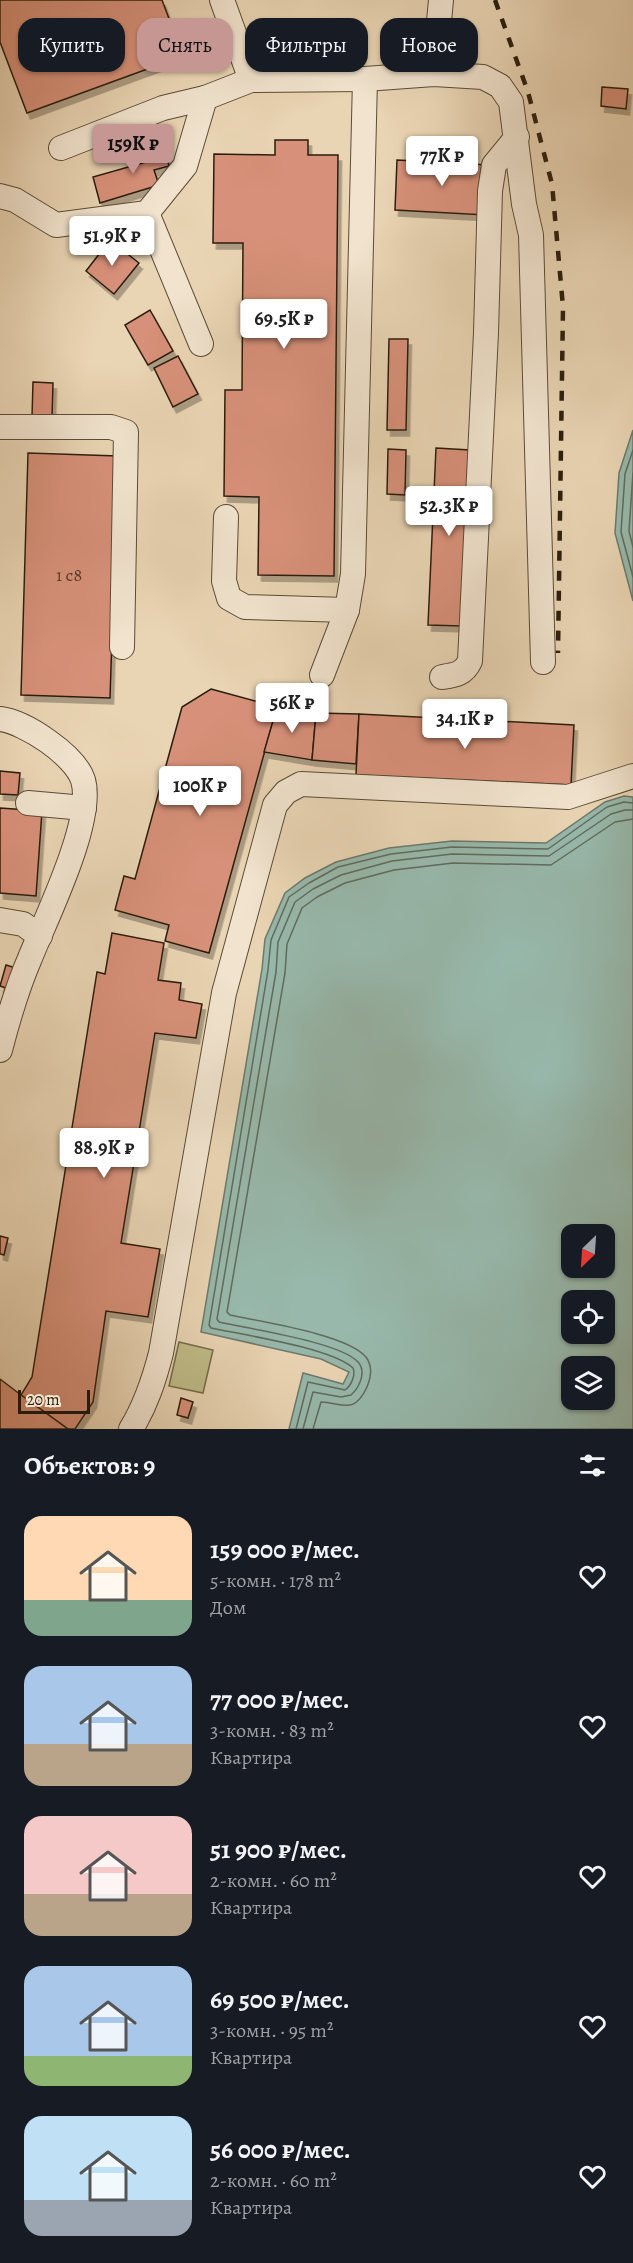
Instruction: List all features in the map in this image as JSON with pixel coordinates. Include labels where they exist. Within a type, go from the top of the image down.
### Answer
[{"type":"lane","points":[[222,0],[251,80]]},
{"type":"lane","points":[[434,74],[441,0]]},
{"type":"lane","points":[[61,148],[163,108],[205,98],[251,80],[365,79],[434,74],[483,77],[500,86],[511,102],[524,204],[531,235],[543,662]]},
{"type":"lane","points":[[322,675],[346,610],[353,574],[365,79]]},
{"type":"lane","points":[[0,196],[15,200],[56,225],[147,213],[185,166],[205,98]]},
{"type":"lane","points":[[441,677],[457,675],[466,669],[470,661],[486,333],[490,191],[494,165],[517,137]]},
{"type":"lane","points":[[147,213],[201,344]]},
{"type":"lane","points":[[0,427],[111,427],[126,432],[122,648]]},
{"type":"lane","points":[[226,517],[224,581],[229,598],[245,607],[346,610]]},
{"type":"lane","points":[[0,719],[32,731],[53,744],[70,760],[83,779],[84,808],[70,857],[40,936],[5,1011],[0,1050]]},
{"type":"lane","points":[[131,1429],[140,1416],[161,1353],[224,993],[275,805],[286,792],[301,784],[568,797],[633,776]]},
{"type":"lane","points":[[28,803],[84,808]]},
{"type":"lane","points":[[0,920],[23,924],[40,936]]},
{"type":"shaded area","points":[[179,1342],[213,1350],[203,1393],[169,1386]]},
{"type":"water","points":[[633,430],[633,601],[615,533],[619,473]]},
{"type":"water","points":[[624,796],[633,797],[633,1429],[289,1429],[303,1373],[343,1384],[349,1372],[321,1359],[201,1332],[262,969],[265,939],[285,893],[305,878],[336,862],[389,848],[452,841],[546,843],[605,802]]},
{"type":"building","points":[[0,0],[162,0],[169,18],[137,18],[137,72],[139,72],[27,113],[0,42]]},
{"type":"building","points":[[602,87],[628,89],[626,109],[601,106]]},
{"type":"building","points":[[275,140],[308,140],[308,155],[338,155],[334,576],[258,575],[259,497],[224,496],[225,390],[242,390],[243,243],[213,243],[214,154],[275,155]]},
{"type":"building","points":[[162,141],[169,166],[154,170],[159,185],[100,203],[93,177],[146,162],[141,147]]},
{"type":"building","points":[[397,160],[489,165],[486,215],[395,210]]},
{"type":"building","points":[[110,240],[139,263],[114,294],[86,271]]},
{"type":"building","points":[[150,310],[173,351],[148,365],[125,325]]},
{"type":"building","points":[[389,339],[408,339],[406,430],[387,430]]},
{"type":"building","points":[[178,356],[198,394],[173,407],[154,368]]},
{"type":"building","points":[[33,382],[53,383],[52,418],[32,417]]},
{"type":"building","points":[[436,448],[470,450],[462,626],[428,625]]},
{"type":"building","points":[[388,449],[406,450],[405,495],[387,494]]},
{"type":"building","points":[[28,453],[118,456],[110,698],[21,695]]},
{"type":"building","points":[[211,689],[277,707],[209,953],[165,941],[169,925],[115,910],[124,876],[135,879],[182,707]]},
{"type":"building","points":[[277,707],[316,713],[312,760],[264,752]]},
{"type":"building","points":[[316,713],[359,714],[356,764],[312,760]]},
{"type":"building","points":[[359,714],[574,725],[571,785],[356,775]]},
{"type":"building","points":[[0,771],[20,773],[18,795],[0,794]]},
{"type":"building","points":[[0,808],[42,811],[36,896],[0,893]]},
{"type":"building","points":[[112,933],[164,943],[158,980],[181,983],[179,1000],[202,1004],[196,1038],[155,1033],[121,1243],[160,1249],[148,1317],[106,1311],[93,1402],[75,1429],[68,1429],[21,1395],[32,1377],[97,972],[105,974]]},
{"type":"building","points":[[6,965],[19,969],[12,990],[0,986]]},
{"type":"building","points":[[0,1236],[8,1238],[4,1255],[0,1254]]},
{"type":"building","points":[[0,1379],[21,1395],[68,1429],[0,1429]]},
{"type":"building","points":[[181,1398],[193,1402],[188,1418],[177,1415]]},
{"type":"railway","points":[[495,0],[528,92],[552,184],[563,307],[558,653]]}]
